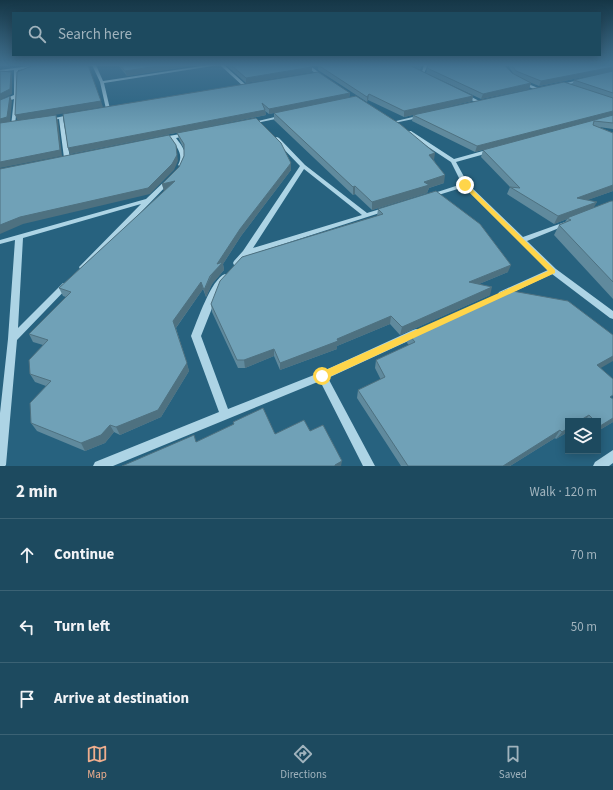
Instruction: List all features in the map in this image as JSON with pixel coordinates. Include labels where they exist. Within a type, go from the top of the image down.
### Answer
[{"type":"street","points":[[13,125],[16,87]]},
{"type":"street","points":[[103,87],[108,109]]},
{"type":"street","points":[[532,87],[537,89]]},
{"type":"street","points":[[530,91],[544,88]]},
{"type":"street","points":[[460,92],[479,102]]},
{"type":"street","points":[[0,103],[16,96]]},
{"type":"street","points":[[472,103],[487,100]]},
{"type":"street","points":[[100,110],[116,107]]},
{"type":"street","points":[[394,122],[429,114]]},
{"type":"street","points":[[40,121],[77,115]]},
{"type":"street","points":[[243,124],[264,127],[289,115]]},
{"type":"street","points":[[61,118],[67,158]]},
{"type":"street","points":[[388,118],[453,161],[465,185],[523,240],[553,271],[613,316]]},
{"type":"street","points":[[6,126],[20,124]]},
{"type":"street","points":[[264,127],[303,166],[366,215]]},
{"type":"street","points":[[158,140],[196,133]]},
{"type":"street","points":[[13,338],[177,172],[184,162],[183,153],[173,138]]},
{"type":"street","points":[[453,161],[498,149]]},
{"type":"street","points":[[59,160],[74,156]]},
{"type":"street","points":[[225,414],[196,336],[216,287],[246,253],[303,166]]},
{"type":"street","points":[[419,199],[465,185]]},
{"type":"street","points":[[0,242],[19,238],[148,200]]},
{"type":"street","points":[[246,253],[396,206]]},
{"type":"street","points":[[523,240],[571,221]]},
{"type":"street","points":[[0,465],[13,338],[19,238]]},
{"type":"street","points":[[495,298],[553,271]]},
{"type":"street","points":[[99,466],[322,376],[423,330]]},
{"type":"street","points":[[322,376],[370,466]]},
{"type":"street","points":[[599,466],[613,456]]},
{"type":"building","points":[[0,87],[10,87],[10,89],[0,94]]},
{"type":"building","points":[[16,87],[96,87],[101,101],[15,115]]},
{"type":"building","points":[[228,87],[340,87],[350,93],[269,109],[262,103],[265,110],[68,148],[63,114]]},
{"type":"building","points":[[351,87],[454,87],[473,96],[404,111],[369,94],[367,97]]},
{"type":"building","points":[[467,87],[515,87],[483,94]]},
{"type":"building","points":[[542,87],[579,87],[613,98],[613,111],[477,146],[413,115]]},
{"type":"building","points":[[594,87],[613,87],[613,93]]},
{"type":"building","points":[[10,96],[7,117],[0,119],[0,100]]},
{"type":"building","points":[[356,96],[400,124],[435,153],[429,155],[445,175],[424,182],[429,185],[372,202],[355,186],[353,187],[274,113]]},
{"type":"building","points":[[56,115],[60,150],[0,162],[0,123]]},
{"type":"building","points":[[613,115],[613,123],[594,121],[593,125],[613,133],[613,185],[577,198],[597,202],[558,216],[510,187],[520,188],[483,150]]},
{"type":"building","points":[[256,118],[281,143],[291,163],[240,229],[217,264],[223,262],[210,276],[204,290],[201,282],[173,321],[187,363],[158,410],[116,427],[110,425],[101,435],[81,443],[31,423],[30,403],[51,381],[30,374],[29,360],[48,340],[29,334],[71,292],[59,288],[175,181],[162,184],[179,167],[184,156],[184,144],[177,133]]},
{"type":"building","points":[[169,135],[176,145],[177,155],[172,164],[148,188],[20,217],[0,225],[0,169]]},
{"type":"building","points":[[436,191],[480,224],[511,265],[469,282],[492,287],[402,327],[391,316],[337,339],[338,341],[280,363],[274,349],[244,360],[237,360],[211,304],[220,281],[242,257],[383,214],[378,209]]},
{"type":"building","points":[[613,201],[613,282],[559,225],[571,220],[567,218]]},
{"type":"building","points":[[507,290],[568,301],[613,335],[613,356],[597,365],[613,379],[613,395],[610,397],[613,399],[613,418],[601,425],[601,418],[592,418],[589,415],[584,418],[565,418],[565,430],[562,432],[560,430],[503,466],[408,466],[358,390],[385,377],[376,360],[415,342],[409,335]]},
{"type":"building","points":[[263,408],[275,434],[304,420],[310,431],[323,425],[342,461],[335,466],[122,466],[194,435],[196,442]]},
{"type":"route","points":[[322,376],[553,271],[523,240],[465,185]]}]
